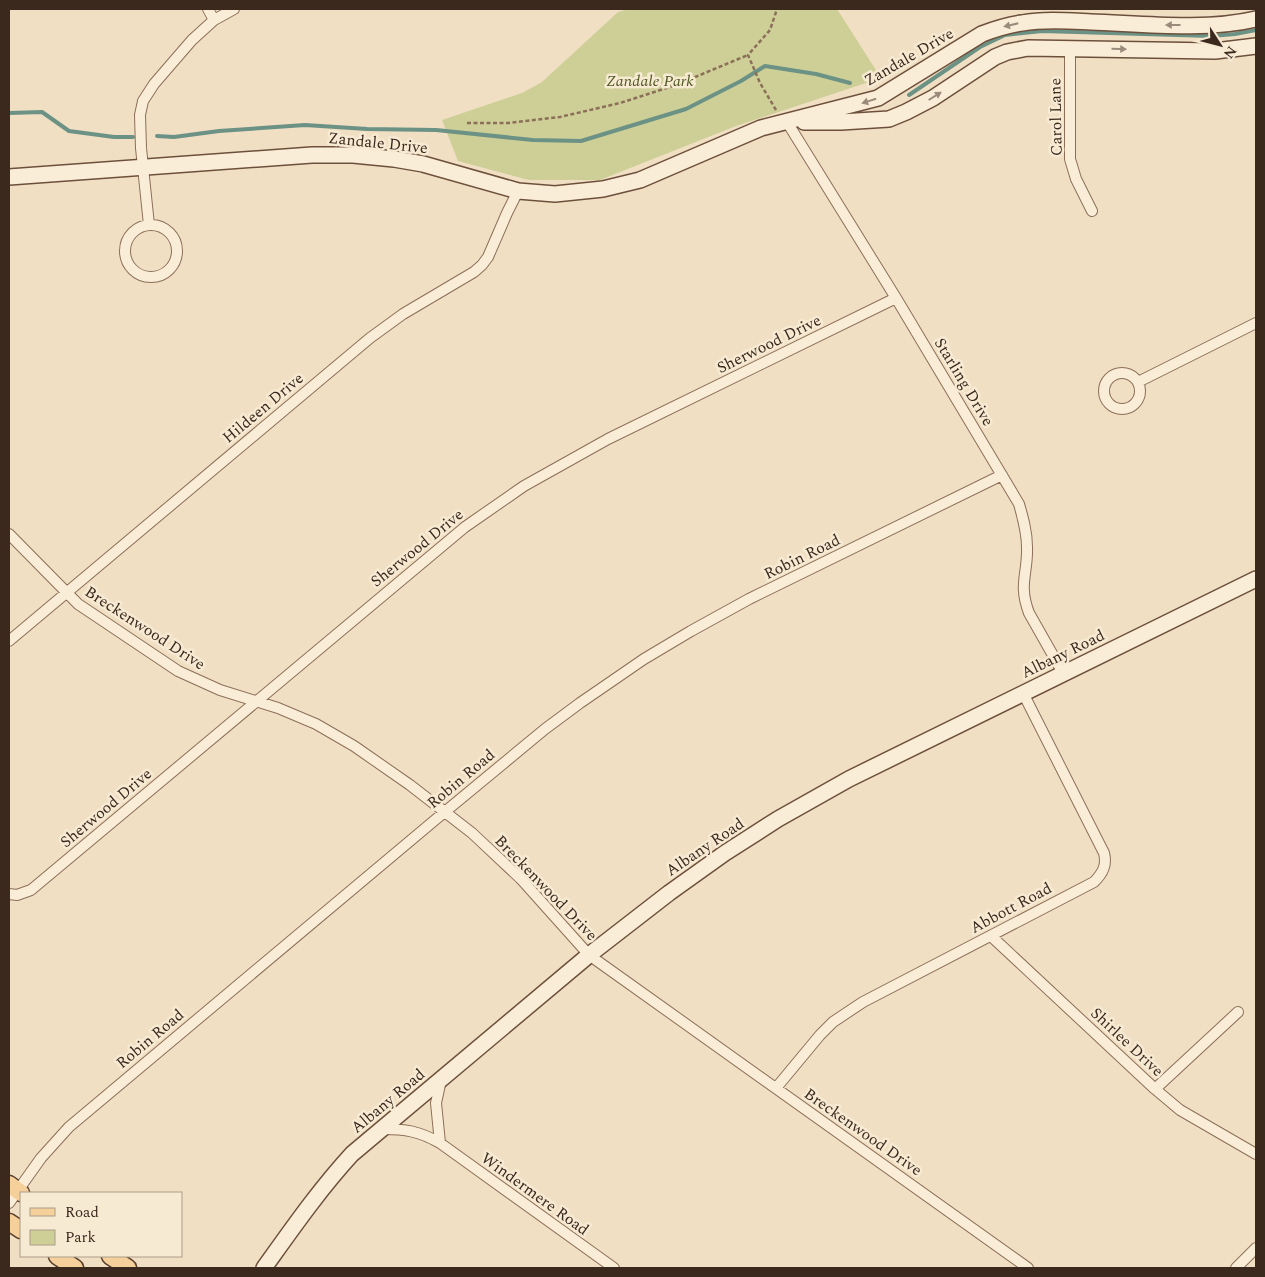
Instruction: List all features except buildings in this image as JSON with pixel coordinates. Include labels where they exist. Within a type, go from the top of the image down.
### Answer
[{"type":"main road","points":[[9,1222],[20,1229]]},
{"type":"main road","points":[[58,1257],[74,1268]]},
{"type":"main road","points":[[112,1257],[128,1268]]},
{"type":"street","points":[[208,9],[214,20]]},
{"type":"street","points":[[149,225],[140,148],[140,115],[143,101],[169,65],[192,40],[214,20],[234,9]]},
{"type":"street","name":"Zandale Drive","points":[[9,177],[312,155],[353,155],[423,164],[518,191],[555,194],[579,192],[622,186],[761,128],[878,98],[982,34],[1022,23],[1060,21],[1151,25],[1223,25],[1256,19]]},
{"type":"street","name":"Zandale Drive","points":[[787,122],[842,122],[890,119],[932,98],[996,57],[1008,52],[1028,48],[1215,51],[1256,46]]},
{"type":"street","name":"Carol Lane","points":[[1070,48],[1070,160],[1076,179],[1092,211]]},
{"type":"street","name":"Starling Drive","points":[[787,122],[896,298],[1019,504],[1024,519],[1027,547],[1023,587],[1025,603],[1063,673]]},
{"type":"street","name":"Hildeen Drive","points":[[9,641],[370,338],[403,314],[474,272],[488,257],[518,191]]},
{"type":"street","points":[[149,225],[166,229],[172,235],[178,251],[172,268],[166,274],[148,278],[133,271],[125,256],[125,247],[133,232],[140,227],[149,225]]},
{"type":"street","name":"Sherwood Drive","points":[[9,894],[17,895],[31,890],[466,527],[524,486],[608,439],[896,298]]},
{"type":"street","points":[[1138,382],[1256,323]]},
{"type":"street","name":"Robin Road","points":[[14,1193],[41,1158],[69,1127],[446,811],[573,708],[644,659],[749,599],[1002,475]]},
{"type":"street","name":"Breckenwood Drive","points":[[9,534],[65,593],[78,604],[178,671],[220,690],[278,708],[335,734],[446,811],[522,879],[590,955],[1028,1268]]},
{"type":"street","name":"Albany Road","points":[[264,1268],[328,1180],[352,1154],[590,955],[669,893],[725,853],[778,819],[849,779],[1256,579]]},
{"type":"street","name":"Abbott Road","points":[[776,1088],[820,1035],[847,1012],[1094,882],[1100,876],[1105,865],[1104,853],[1023,693]]},
{"type":"street","name":"Shirlee Drive","points":[[991,936],[1180,1110],[1256,1154]]},
{"type":"street","points":[[1155,1089],[1238,1012]]},
{"type":"street","points":[[440,1143],[436,1103],[441,1080]]},
{"type":"street","name":"Windermere Road","points":[[382,1129],[405,1130],[425,1135],[440,1143],[614,1268]]},
{"type":"street","points":[[1236,1268],[1256,1248]]},
{"type":"path","points":[[467,123],[508,123],[560,116],[620,103],[676,85],[748,55],[770,30],[777,9]]},
{"type":"path","points":[[748,55],[760,83],[776,110]]},
{"type":"green space","name":"Zandale Park","points":[[629,9],[837,9],[881,78],[736,126],[600,180],[529,180],[458,161],[442,120],[522,93],[542,82],[618,12]]},
{"type":"waterway","points":[[909,95],[980,47],[1005,35],[1042,31],[1211,36],[1256,30]]},
{"type":"waterway","points":[[157,136],[174,137],[219,131],[305,125],[367,129],[436,130],[533,140],[581,141],[686,109],[741,81],[765,66],[816,74],[850,83]]},
{"type":"waterway","points":[[9,113],[42,112],[69,131],[114,137],[133,137]]}]
